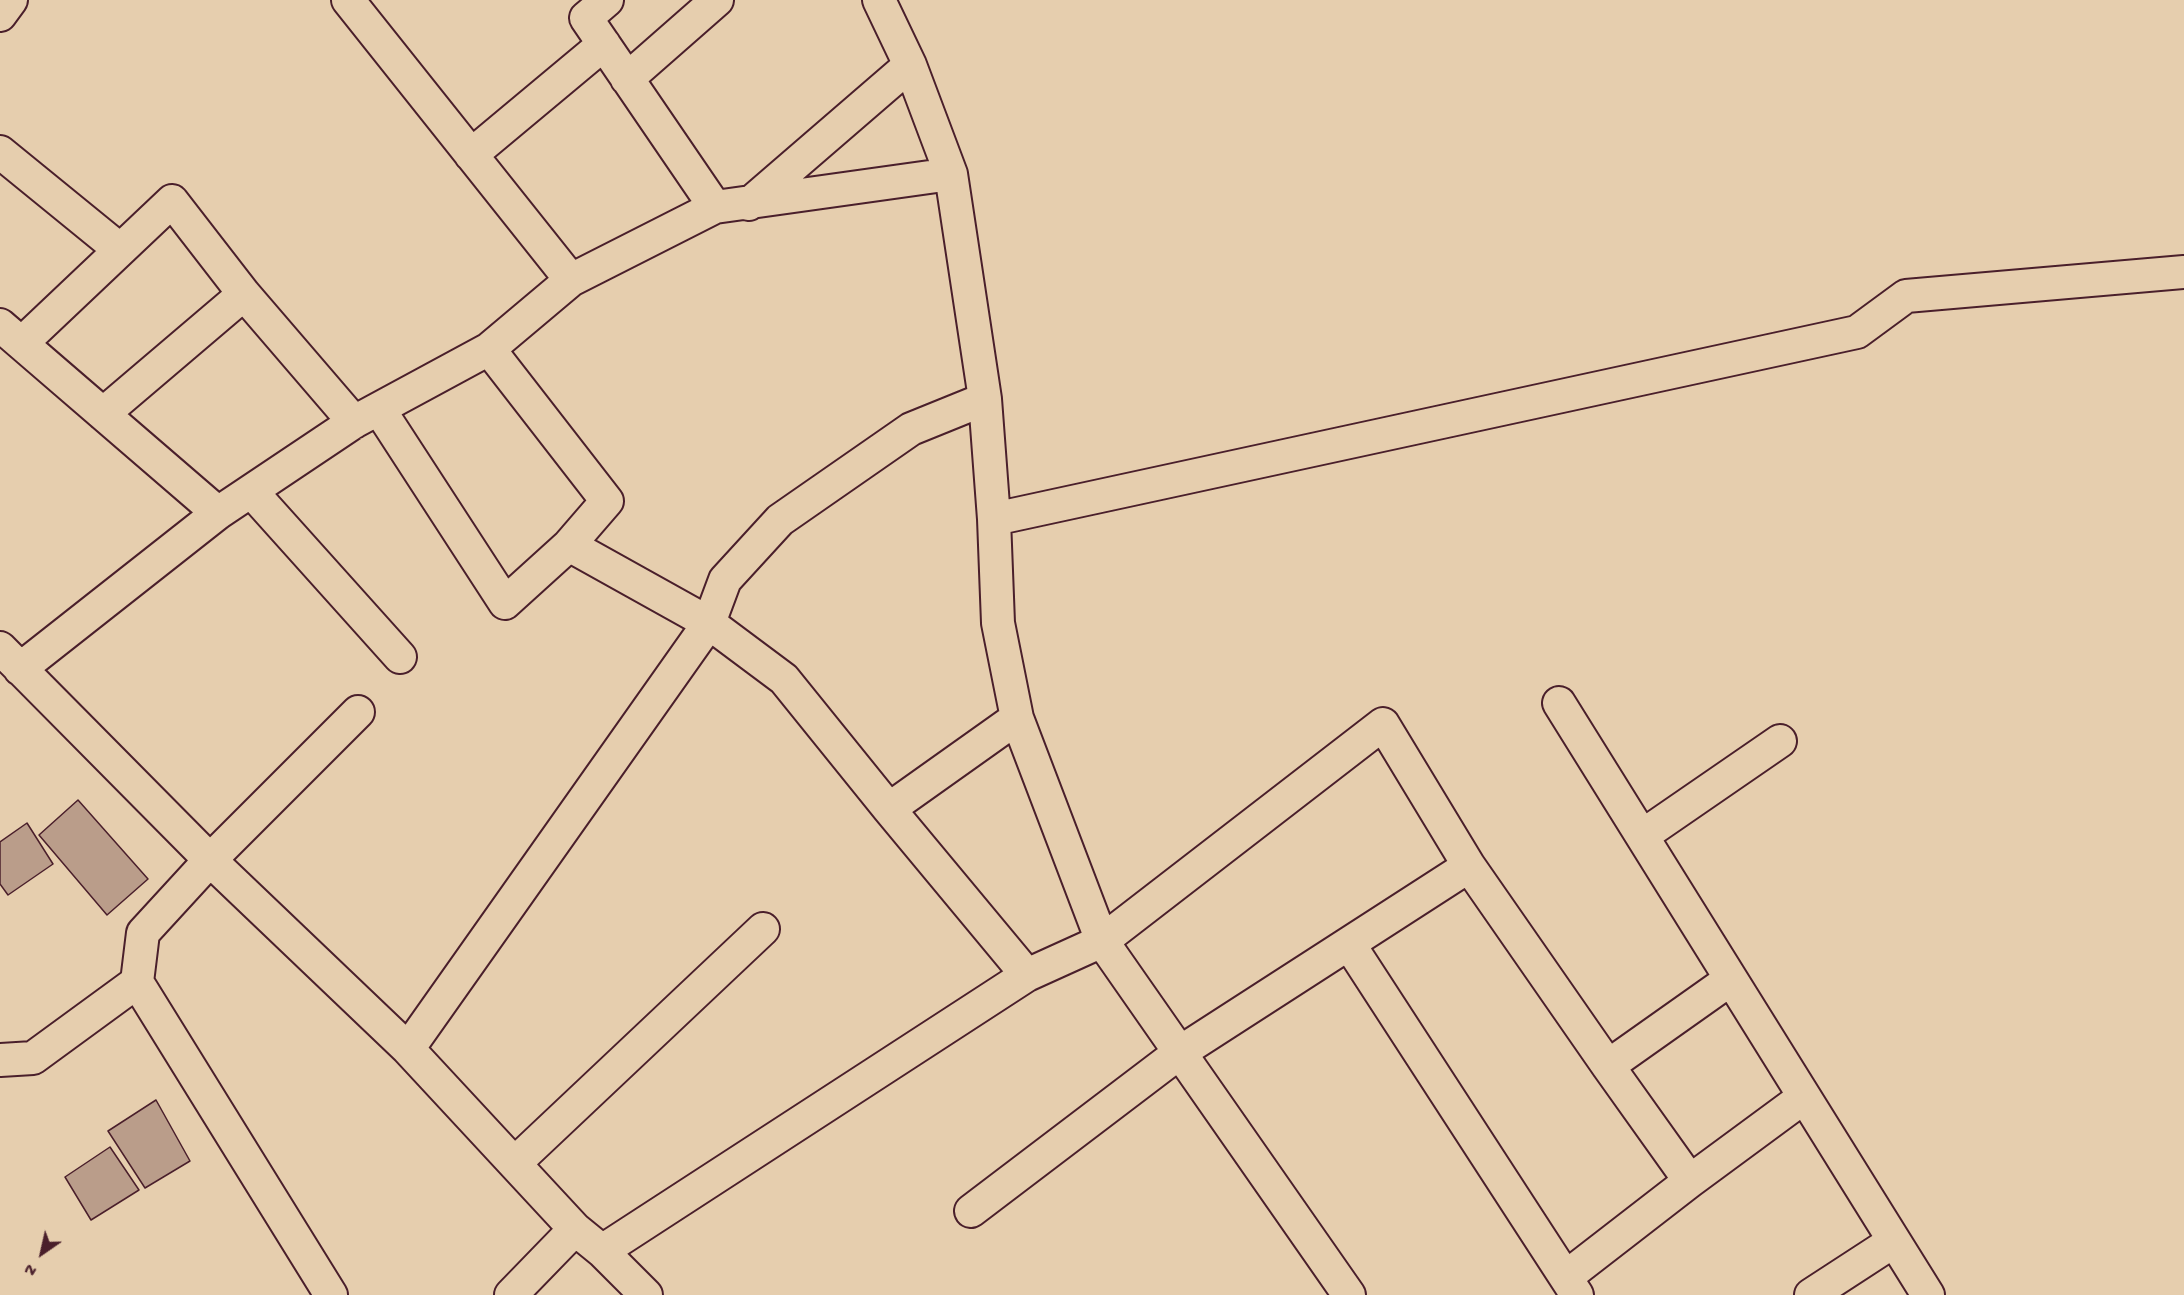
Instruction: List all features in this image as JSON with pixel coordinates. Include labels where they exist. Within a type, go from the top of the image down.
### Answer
[{"type":"street","points":[[0,15],[11,0]]},
{"type":"street","points":[[348,0],[571,280]]},
{"type":"street","points":[[607,0],[586,18],[715,207]]},
{"type":"street","points":[[627,79],[717,0]]},
{"type":"street","points":[[879,0],[910,65],[951,174],[985,399],[994,519],[998,623],[1017,718],[1102,941],[1349,1295]]},
{"type":"street","points":[[471,155],[604,44]]},
{"type":"street","points":[[749,204],[910,65]]},
{"type":"street","points":[[0,152],[119,249]]},
{"type":"street","points":[[646,1295],[602,1251],[575,1229],[408,1049],[210,860],[10,659],[251,491],[367,416],[489,349],[571,280],[715,207],[951,174]]},
{"type":"street","points":[[218,513],[11,334],[119,249],[172,201],[243,294],[367,416],[505,603],[569,545],[607,501],[489,349]]},
{"type":"street","points":[[994,519],[1857,332],[1906,296],[2184,272]]},
{"type":"street","points":[[103,414],[243,294]]},
{"type":"street","points":[[408,1049],[709,623],[725,580],[780,520],[911,429],[985,399]]},
{"type":"street","points":[[251,491],[400,657]]},
{"type":"street","points":[[569,545],[709,623],[784,679],[1028,975]]},
{"type":"street","points":[[1559,703],[1928,1295]]},
{"type":"street","points":[[331,1295],[137,982],[143,933],[210,860],[358,712]]},
{"type":"street","points":[[889,809],[1017,718]]},
{"type":"street","points":[[602,1251],[1028,975],[1102,941],[1383,724],[1469,866],[1690,1181]]},
{"type":"street","points":[[1642,836],[1780,741]]},
{"type":"street","points":[[971,1211],[1179,1053],[1469,866]]},
{"type":"street","points":[[514,1164],[763,929]]},
{"type":"street","points":[[1349,945],[1571,1286],[1690,1181],[1804,1097]]},
{"type":"street","points":[[1608,1066],[1731,979]]},
{"type":"street","points":[[0,1060],[33,1058],[137,982]]},
{"type":"street","points":[[510,1295],[575,1229]]},
{"type":"street","points":[[1811,1295],[1894,1241]]},
{"type":"building","points":[[78,800],[148,879],[107,915],[39,835]]},
{"type":"building","points":[[27,823],[53,864],[8,895],[0,884],[0,842]]},
{"type":"building","points":[[156,1100],[190,1161],[145,1188],[108,1131]]},
{"type":"building","points":[[110,1147],[139,1190],[91,1220],[65,1177]]}]
